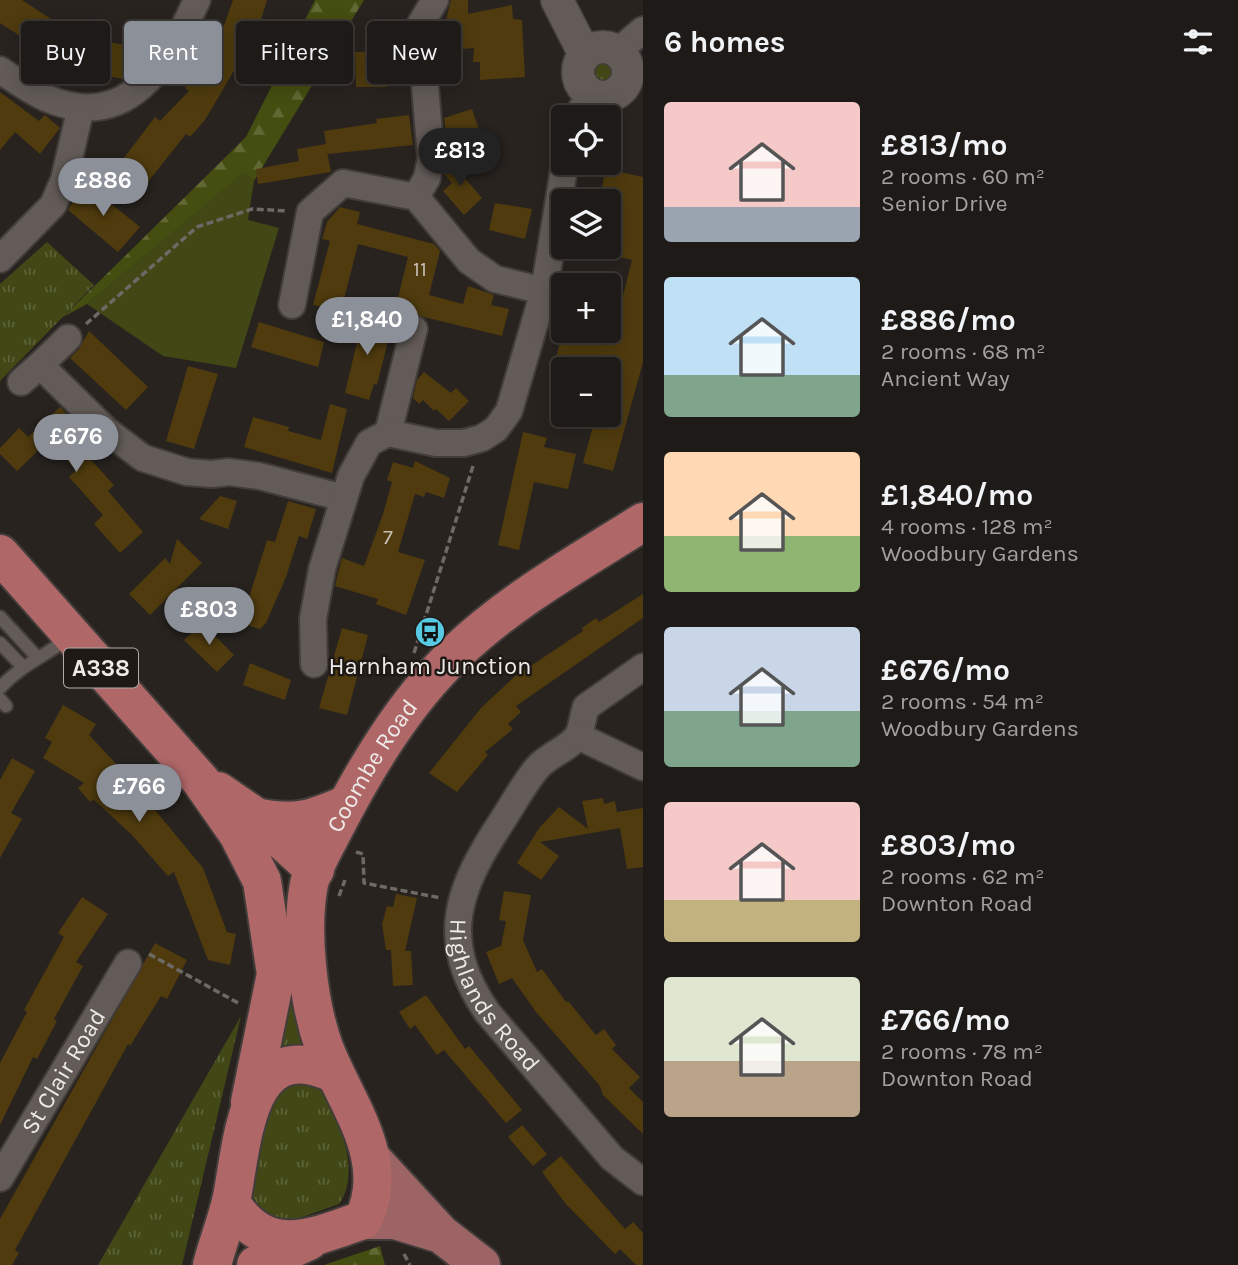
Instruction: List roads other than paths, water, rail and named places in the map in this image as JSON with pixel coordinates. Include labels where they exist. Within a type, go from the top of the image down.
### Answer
[{"type":"highway","name":"Coombe Road","points":[[332,879],[347,804],[405,711],[457,652],[513,607],[643,522]]},
{"type":"highway","name":"A338","points":[[4,566],[71,635],[201,781],[238,834],[262,881],[275,968]]},
{"type":"highway","name":"A338","points":[[201,781],[256,817],[332,879],[291,912],[275,968],[231,1203]]},
{"type":"highway","points":[[256,817],[286,823],[300,822],[347,804]]},
{"type":"highway","points":[[256,1265],[317,1237],[363,1220],[374,1190],[372,1159],[362,1128],[335,1074],[311,1001],[307,967],[332,879]]},
{"type":"highway","name":"A338","points":[[249,1107],[262,1082],[290,1066],[308,1063],[335,1074]]},
{"type":"highway","points":[[231,1203],[250,1228],[267,1237],[317,1237]]},
{"type":"highway","points":[[212,1265],[218,1236],[231,1203]]},
{"type":"main road","points":[[372,1159],[441,1234],[481,1265]]},
{"type":"main road","points":[[363,1220],[395,1220],[441,1234]]},
{"type":"street","points":[[0,70],[47,99],[80,107],[106,107],[134,93],[157,74],[197,0]]},
{"type":"street","points":[[416,197],[427,178],[431,158],[420,25],[435,0]]},
{"type":"street","points":[[557,0],[585,55],[578,75],[583,105],[634,91],[618,52],[604,47],[585,55]]},
{"type":"street","points":[[618,52],[643,30]]},
{"type":"street","points":[[0,259],[53,205],[64,180],[80,107]]},
{"type":"street","points":[[314,664],[313,619],[322,569],[351,476],[369,443],[388,432],[436,443],[464,443],[482,438],[496,429],[509,411],[544,291],[563,175]]},
{"type":"street","points":[[292,305],[310,212],[343,183],[416,197],[469,261],[495,279],[544,291]]},
{"type":"street","points":[[388,432],[414,329]]},
{"type":"street","points":[[68,338],[30,373],[143,458],[187,472],[229,472],[259,476],[345,498]]},
{"type":"street","points":[[643,667],[586,708],[578,736],[643,767]]},
{"type":"street","name":"Highlands Road","points":[[578,736],[539,766],[480,854],[460,901],[461,964],[471,990],[486,1012],[612,1158],[643,1182]]},
{"type":"street","name":"St Clair Road","points":[[0,1178],[128,963]]},
{"type":"lane","points":[[0,617],[36,656]]},
{"type":"lane","points":[[0,688],[36,656],[57,647],[71,635]]},
{"type":"lane","points":[[0,643],[23,667]]},
{"type":"lane","points":[[0,668],[10,678]]},
{"type":"place","name":"Harnham Junction","points":[[430,632]]}]
